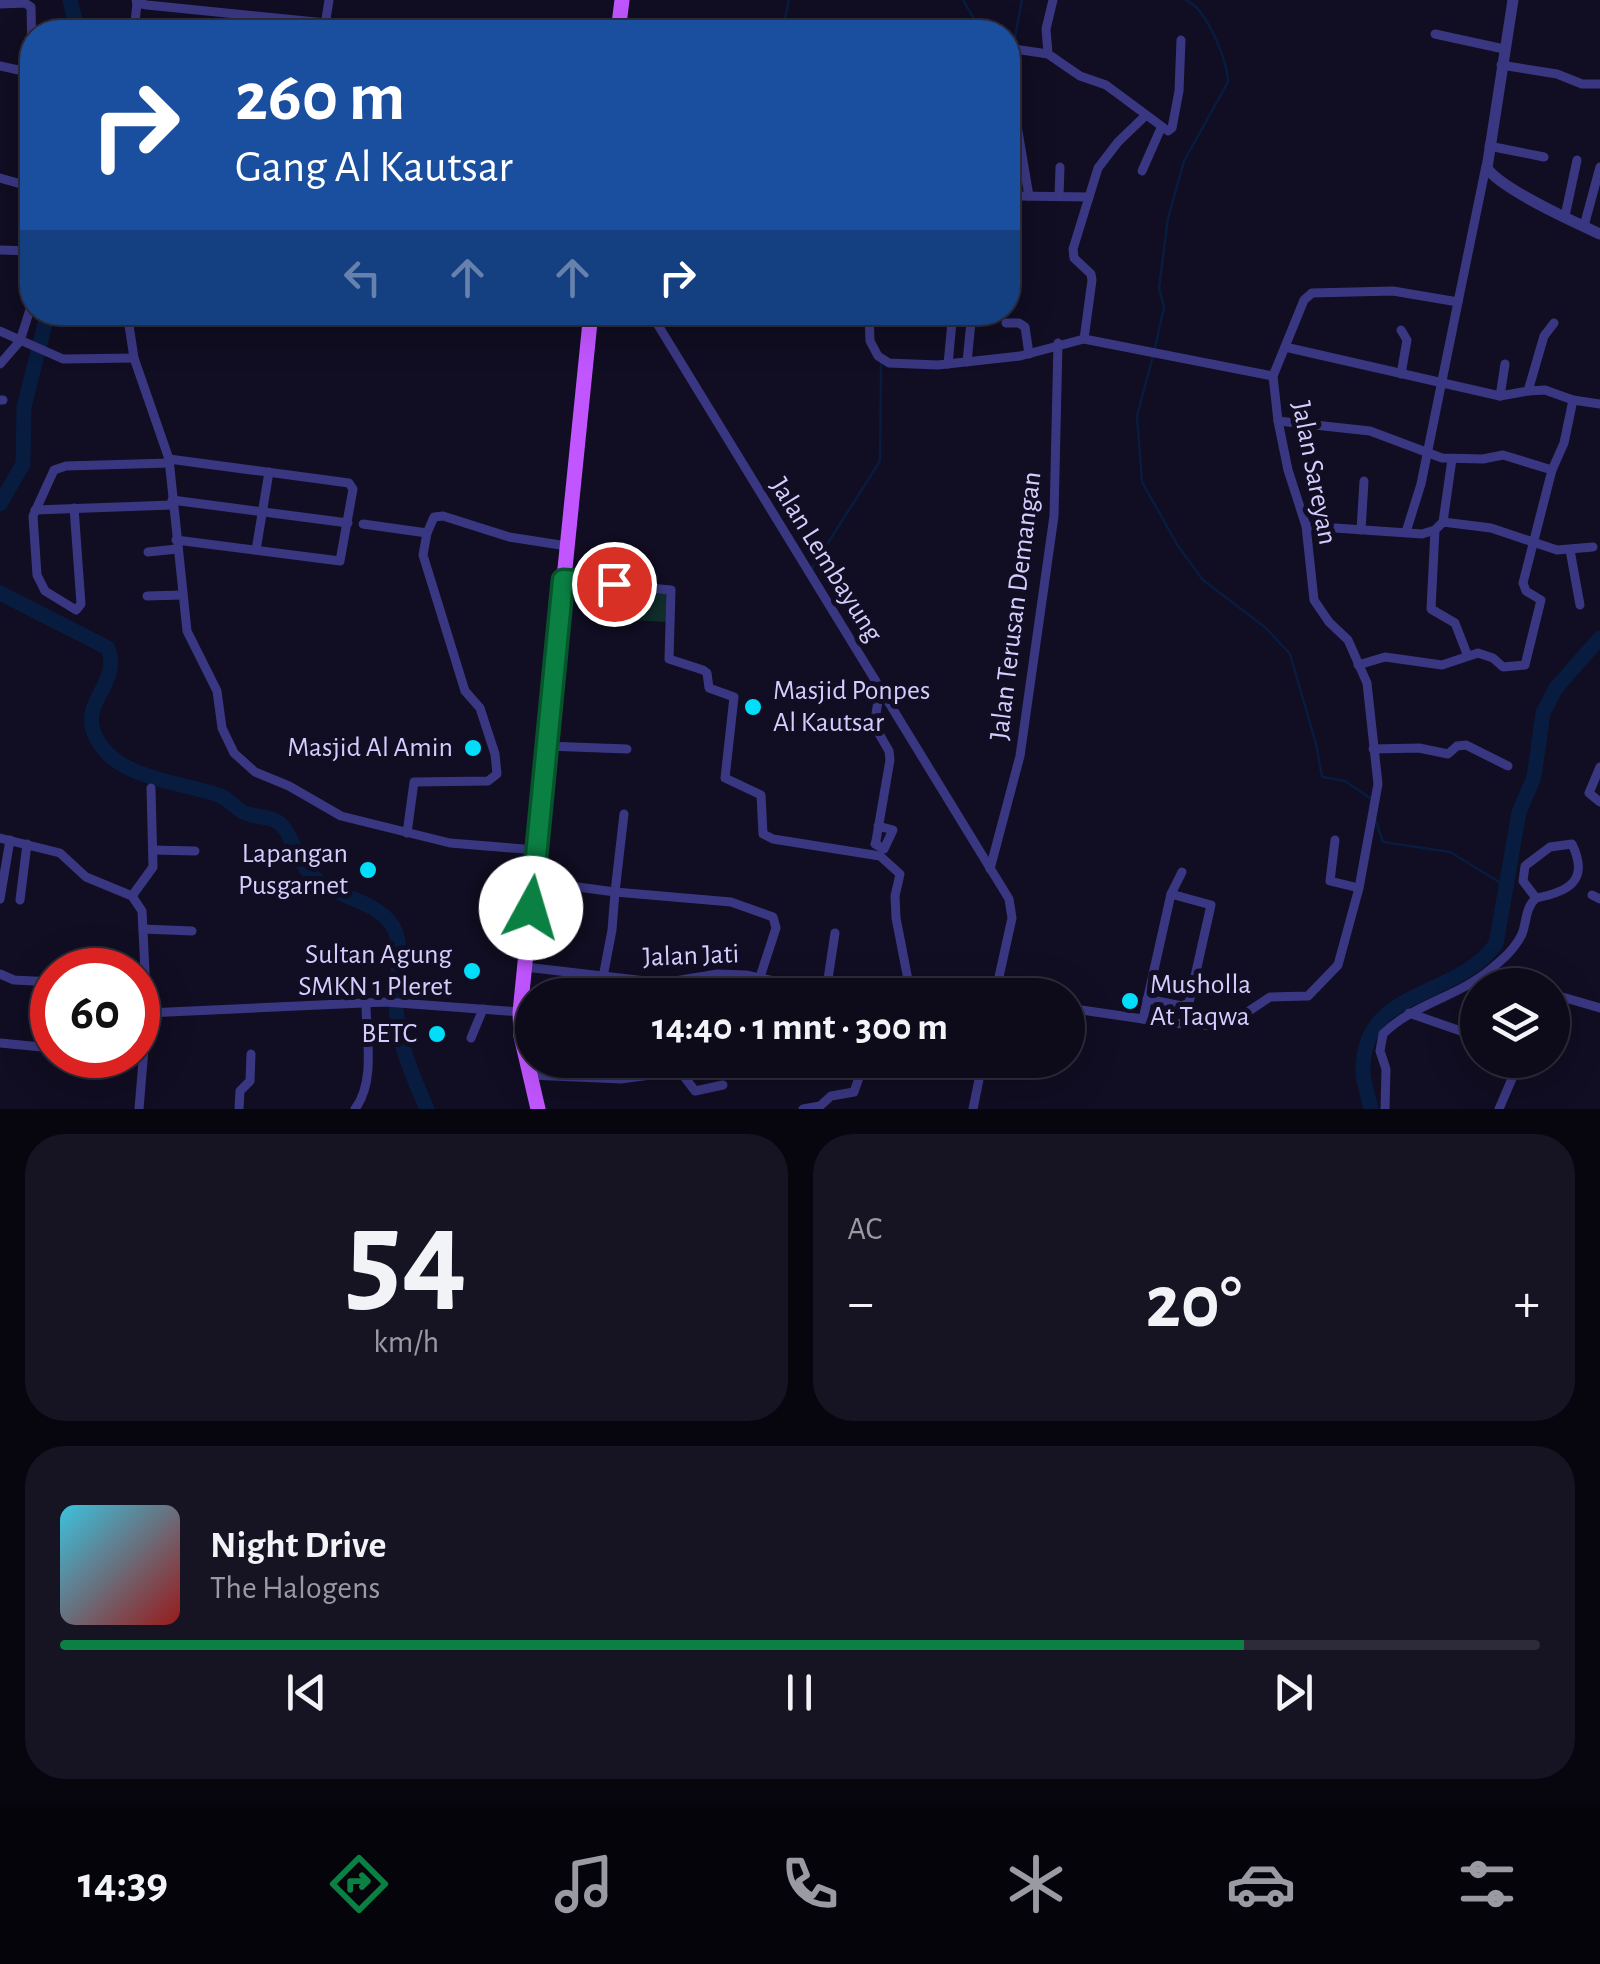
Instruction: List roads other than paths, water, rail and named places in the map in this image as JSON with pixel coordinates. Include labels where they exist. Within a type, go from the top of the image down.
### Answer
[{"type":"main road","points":[[523,978],[589,325]]},
{"type":"main road","points":[[531,1078],[538,1109]]},
{"type":"street","points":[[1048,54],[1048,14],[1054,0]]},
{"type":"street","points":[[1406,532],[1421,484],[1440,383],[1456,328],[1513,0]]},
{"type":"street","points":[[137,2],[267,20]]},
{"type":"street","points":[[0,4],[31,7],[31,20]]},
{"type":"street","points":[[1435,34],[1504,49]]},
{"type":"street","points":[[1020,50],[1048,54],[1080,76],[1106,85],[1168,131],[1172,128],[1180,76],[1181,40]]},
{"type":"street","points":[[1501,64],[1558,74],[1582,84],[1600,84]]},
{"type":"street","points":[[1084,338],[1092,280],[1073,253],[1098,168],[1145,116]]},
{"type":"street","points":[[1142,171],[1160,128]]},
{"type":"street","points":[[1020,142],[1028,196]]},
{"type":"street","points":[[1489,146],[1544,157]]},
{"type":"street","points":[[1565,216],[1577,160]]},
{"type":"street","points":[[1486,163],[1494,177],[1600,234]]},
{"type":"street","points":[[1059,196],[1060,167]]},
{"type":"street","points":[[1584,226],[1600,167]]},
{"type":"street","points":[[1020,196],[1089,197]]},
{"type":"street","name":"Jalan Sareyan","points":[[1143,1020],[1207,1026],[1237,1019],[1270,997],[1301,998],[1311,994],[1338,965],[1376,806],[1378,784],[1367,683],[1348,640],[1314,600],[1306,526],[1288,470],[1273,376],[1304,300],[1320,290],[1393,291],[1458,302]]},
{"type":"street","points":[[1528,390],[1544,336],[1554,323]]},
{"type":"street","points":[[1020,324],[1025,328],[1028,354]]},
{"type":"street","points":[[0,364],[25,344],[28,325]]},
{"type":"street","points":[[130,325],[134,358],[169,461],[189,639],[214,682],[224,737],[240,761],[342,816],[464,845],[536,850]]},
{"type":"street","name":"Jalan Lembayung","points":[[658,325],[1012,910],[999,978]]},
{"type":"street","points":[[870,325],[870,341],[878,356],[889,363],[967,362],[1028,354],[1084,338],[1273,376]]},
{"type":"street","points":[[948,364],[952,325]]},
{"type":"street","points":[[967,362],[971,325]]},
{"type":"street","points":[[1401,330],[1408,340],[1401,374]]},
{"type":"street","points":[[1,332],[72,361],[134,358]]},
{"type":"street","name":"Jalan Terusan Demangan","points":[[990,870],[1022,745],[1054,516],[1058,344]]},
{"type":"street","points":[[1285,347],[1500,396],[1545,390],[1572,400],[1600,404]]},
{"type":"street","points":[[1500,396],[1505,364]]},
{"type":"street","points":[[1358,665],[1385,657],[1442,665],[1467,654],[1485,654],[1503,667],[1526,664],[1541,601],[1523,586],[1572,400]]},
{"type":"street","points":[[1278,420],[1370,431],[1452,460],[1502,455],[1552,470]]},
{"type":"street","points":[[1306,526],[1428,534],[1443,522],[1452,460]]},
{"type":"street","points":[[74,508],[81,604],[78,610],[40,585],[35,510],[58,467],[169,461],[351,483],[354,489],[340,561],[176,545],[148,552]]},
{"type":"street","points":[[256,550],[269,472]]},
{"type":"street","points":[[1361,530],[1364,481]]},
{"type":"street","points":[[35,510],[172,502],[348,523]]},
{"type":"street","points":[[407,833],[414,782],[488,780],[497,771],[480,708],[466,691],[423,555],[432,519],[442,516],[509,537],[567,546]]},
{"type":"street","points":[[1443,522],[1491,528],[1534,545],[1570,550],[1594,547]]},
{"type":"street","points":[[363,524],[427,532]]},
{"type":"street","points":[[1434,530],[1431,609],[1455,623],[1467,654]]},
{"type":"street","points":[[1570,550],[1580,605]]},
{"type":"street","points":[[563,580],[671,590],[668,659],[704,670],[709,688],[734,697],[725,778],[761,795],[763,834],[773,839],[880,856],[900,874],[894,896],[908,978]]},
{"type":"street","points":[[147,596],[183,595]]},
{"type":"street","points":[[1499,681],[1503,667]]},
{"type":"street","points":[[878,826],[890,755],[874,725],[880,690]]},
{"type":"street","points":[[1373,749],[1419,748],[1448,754],[1457,746],[1466,745],[1508,766]]},
{"type":"street","points":[[546,746],[627,749]]},
{"type":"street","points":[[1600,767],[1589,793],[1600,802]]},
{"type":"street","points":[[132,896],[151,872],[151,788]]},
{"type":"street","points":[[600,977],[612,930],[624,814]]},
{"type":"street","points":[[0,898],[5,839],[60,853],[86,877],[132,896],[140,906],[143,948]]},
{"type":"street","points":[[1335,840],[1330,882],[1359,888]]},
{"type":"street","points":[[20,900],[27,844]]},
{"type":"street","points":[[1386,1109],[1386,1069],[1380,1042],[1383,1034],[1408,1013],[1468,986],[1506,956],[1522,933],[1530,904],[1536,898],[1568,889],[1578,864],[1572,844],[1550,847],[1525,866],[1523,881],[1536,898]]},
{"type":"street","points":[[153,850],[195,850]]},
{"type":"street","points":[[1085,1011],[1143,1020],[1171,894],[1182,872]]},
{"type":"street","points":[[534,882],[730,902],[773,917],[776,928],[760,978]]},
{"type":"street","points":[[1148,999],[1189,1004],[1204,946],[1210,906],[1171,894]]},
{"type":"street","points":[[143,929],[192,931]]},
{"type":"street","points":[[828,978],[835,933]]},
{"type":"street","name":"Jalan Jati","points":[[524,968],[610,978]]},
{"type":"street","points":[[0,974],[30,981]]},
{"type":"street","name":"Jalan Jati","points":[[698,978],[717,974],[760,978]]},
{"type":"street","points":[[1570,999],[1600,1008]]},
{"type":"street","points":[[160,1012],[385,1002],[515,1012]]},
{"type":"street","points":[[354,1109],[366,1087],[366,1004]]},
{"type":"street","points":[[471,1038],[483,1009]]},
{"type":"street","points":[[1408,1013],[1460,1032]]},
{"type":"street","points":[[0,1043],[30,1046]]},
{"type":"street","points":[[239,1109],[240,1091],[250,1081],[251,1054]]},
{"type":"street","points":[[139,1109],[140,1078]]},
{"type":"street","points":[[688,1078],[695,1091],[722,1085]]},
{"type":"street","points":[[803,1109],[856,1090],[860,1078]]},
{"type":"street","points":[[973,1109],[979,1078]]},
{"type":"street","points":[[1499,1109],[1512,1078]]},
{"type":"waterway","points":[[70,0],[75,20]]},
{"type":"waterway","points":[[785,20],[789,0]]},
{"type":"waterway","points":[[963,0],[973,20]]},
{"type":"waterway","points":[[1018,20],[1022,0]]},
{"type":"waterway","points":[[1155,348],[1164,307],[1159,288],[1168,218],[1184,161],[1228,82],[1214,36],[1201,14],[1186,0]]},
{"type":"waterway","points":[[0,504],[23,464],[24,407],[45,325]]},
{"type":"waterway","points":[[1153,356],[1137,416],[1142,482],[1178,546],[1203,580],[1266,628],[1290,654],[1322,777],[1345,781],[1370,798]]},
{"type":"waterway","points":[[812,568],[880,461],[881,364]]},
{"type":"waterway","points":[[0,593],[108,648],[109,672],[91,722],[103,748],[115,760],[148,776],[222,796],[243,812],[275,821],[284,828],[316,879],[372,907],[394,927],[399,945],[396,1008],[401,1038],[427,1109]]},
{"type":"waterway","points":[[1371,1109],[1363,1071],[1367,1043],[1378,1023],[1394,1008],[1458,976],[1496,944],[1519,812],[1534,777],[1543,713],[1556,688],[1600,638]]},
{"type":"waterway","points":[[1376,821],[1383,842],[1450,852],[1504,885]]},
{"type":"place","name":"Masjid Ponpes Al Kautsar","points":[[753,707]]},
{"type":"place","name":"Masjid Al Amin","points":[[473,748]]},
{"type":"place","name":"Lapangan Pusgarnet","points":[[368,870]]},
{"type":"place","name":"Sultan Agung SMKN 1 Pleret","points":[[472,971]]},
{"type":"place","name":"Musholla At Taqwa","points":[[1130,1001]]},
{"type":"place","name":"BETC","points":[[437,1034]]}]
